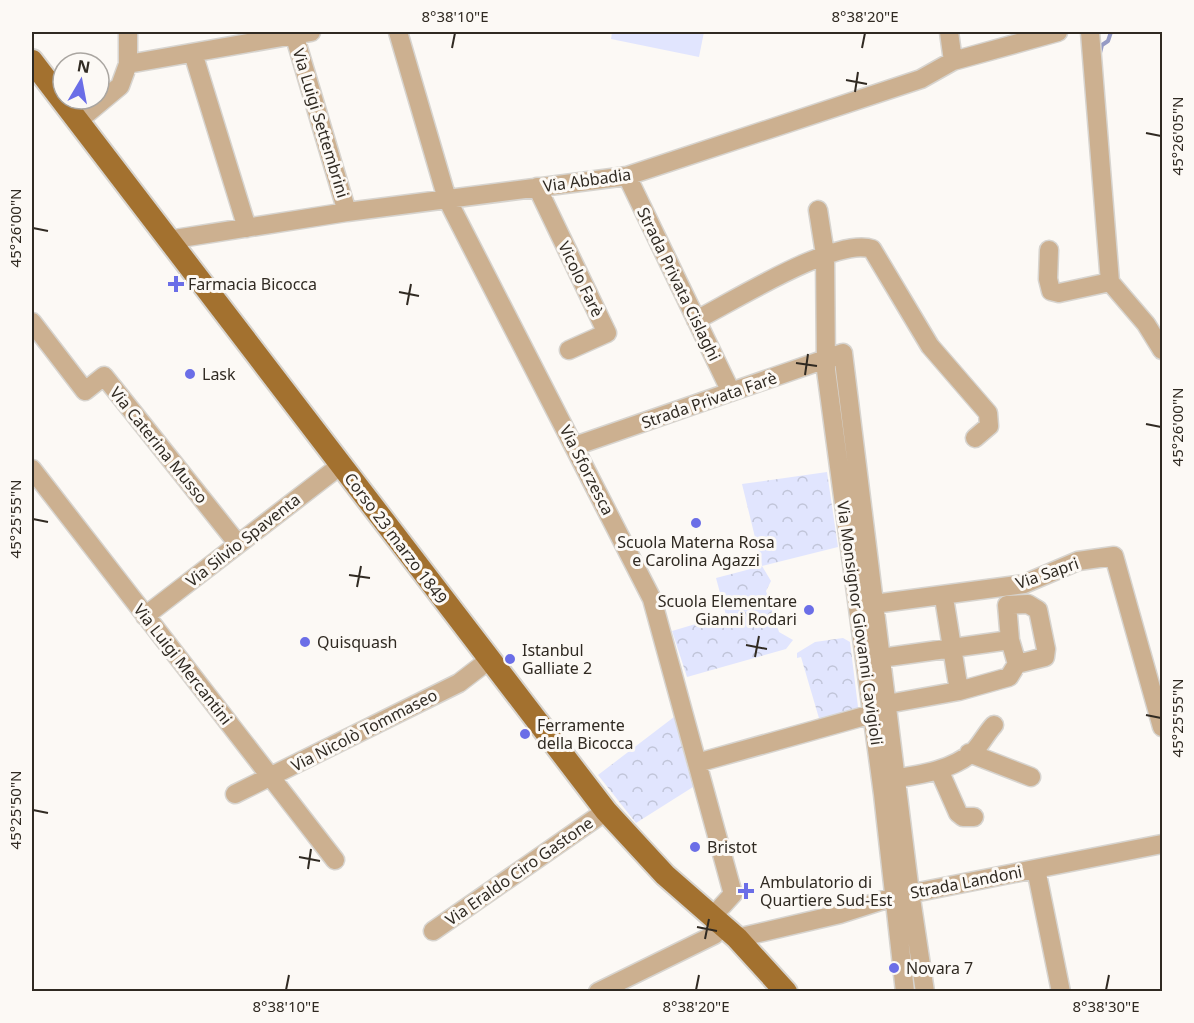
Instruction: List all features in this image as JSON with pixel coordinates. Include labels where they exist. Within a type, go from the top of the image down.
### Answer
[{"type":"main road","name":"Corso 23 marzo 1849","points":[[32,61],[606,811],[665,875],[725,927],[786,992]]},
{"type":"street","points":[[78,121],[120,86],[128,64],[128,32]]},
{"type":"street","name":"Via Sforzesca","points":[[398,32],[447,199],[652,599],[733,894],[725,927]]},
{"type":"street","points":[[949,32],[953,61]]},
{"type":"street","name":"Via Abbadia","points":[[168,240],[347,212],[627,176],[921,79],[953,61],[1058,32]]},
{"type":"street","points":[[1090,32],[1110,282],[1146,324],[1162,350]]},
{"type":"street","points":[[128,64],[302,33]]},
{"type":"street","name":"Via Luigi Settembrini","points":[[302,33],[347,212]]},
{"type":"street","points":[[194,53],[248,228]]},
{"type":"street","name":"Strada Privata Cislaghi","points":[[627,176],[731,392]]},
{"type":"street","name":"Vicolo Farè","points":[[537,187],[608,333],[569,350]]},
{"type":"street","name":"Via Monsignor Giovanni Cavigioli","points":[[818,210],[825,254],[825,359],[888,779],[902,895],[905,992]]},
{"type":"street","points":[[696,320],[825,254],[863,246],[872,249],[930,346],[988,413],[989,426],[975,438]]},
{"type":"street","points":[[1049,250],[1047,279],[1051,291],[1059,293],[1110,282]]},
{"type":"street","name":"Via Caterina Musso","points":[[32,322],[85,391],[104,376],[238,544]]},
{"type":"street","name":"Strada Privata Farè","points":[[575,446],[843,353]]},
{"type":"street","name":"Via Monsignor Giovanni Cavigioli","points":[[843,353],[881,658],[879,709]]},
{"type":"street","name":"Via Silvio Spaventa","points":[[145,615],[341,465]]},
{"type":"street","name":"Via Luigi Mercantini","points":[[32,469],[335,860]]},
{"type":"street","name":"Via Sapri","points":[[875,608],[1024,584],[1078,561],[1114,556],[1162,728]]},
{"type":"street","points":[[875,608],[945,604],[999,597],[1007,605],[1010,640],[1017,664]]},
{"type":"street","points":[[945,604],[959,691]]},
{"type":"street","points":[[697,763],[879,709],[1009,677],[1017,664],[1045,657],[1046,649],[1038,610],[1028,604],[1007,605]]},
{"type":"street","points":[[881,658],[1010,640]]},
{"type":"street","name":"Via Nicolò Tommaseo","points":[[235,794],[459,683],[489,660]]},
{"type":"street","points":[[888,779],[939,770],[956,764],[994,725]]},
{"type":"street","points":[[969,753],[1031,777]]},
{"type":"street","points":[[939,770],[958,813],[963,817],[974,817]]},
{"type":"street","name":"Via Eraldo Ciro Gastone","points":[[433,931],[606,811]]},
{"type":"street","name":"Strada Landoni","points":[[725,927],[840,914],[902,895],[1162,844]]},
{"type":"street","points":[[1036,869],[1061,992]]},
{"type":"street","name":"Via Monsignor Giovanni Cavigioli","points":[[902,895],[925,992]]},
{"type":"street","points":[[598,992],[714,935],[725,927]]},
{"type":"green space","points":[[612,32],[704,32],[699,57],[611,39]]},
{"type":"green space","points":[[827,472],[838,547],[762,566],[742,484]]},
{"type":"green space","points":[[762,566],[771,581],[766,591],[779,632],[793,640],[786,649],[687,677],[672,631],[726,615],[716,578]]},
{"type":"green space","points":[[843,638],[850,642],[859,715],[821,725],[801,657],[797,658],[797,653],[815,642]]},
{"type":"green space","points":[[674,717],[693,787],[636,823],[598,775]]},
{"type":"waterway","points":[[1100,53],[1102,45],[1108,41],[1111,32]]},
{"type":"place","name":"Farmacia Bicocca","points":[[176,284]]},
{"type":"place","name":"Lask","points":[[190,374]]},
{"type":"place","name":"Scuola Materna Rosa e Carolina Agazzi","points":[[696,523]]},
{"type":"place","name":"Scuola Elementare Gianni Rodari","points":[[809,610]]},
{"type":"place","name":"Quisquash","points":[[305,642]]},
{"type":"place","name":"Istanbul Galliate 2","points":[[510,659]]},
{"type":"place","name":"Ferramente della Bicocca","points":[[525,734]]},
{"type":"place","name":"Bristot","points":[[695,847]]},
{"type":"place","name":"Ambulatorio di Quartiere Sud-Est","points":[[746,891]]},
{"type":"place","name":"Novara 7","points":[[894,968]]}]
